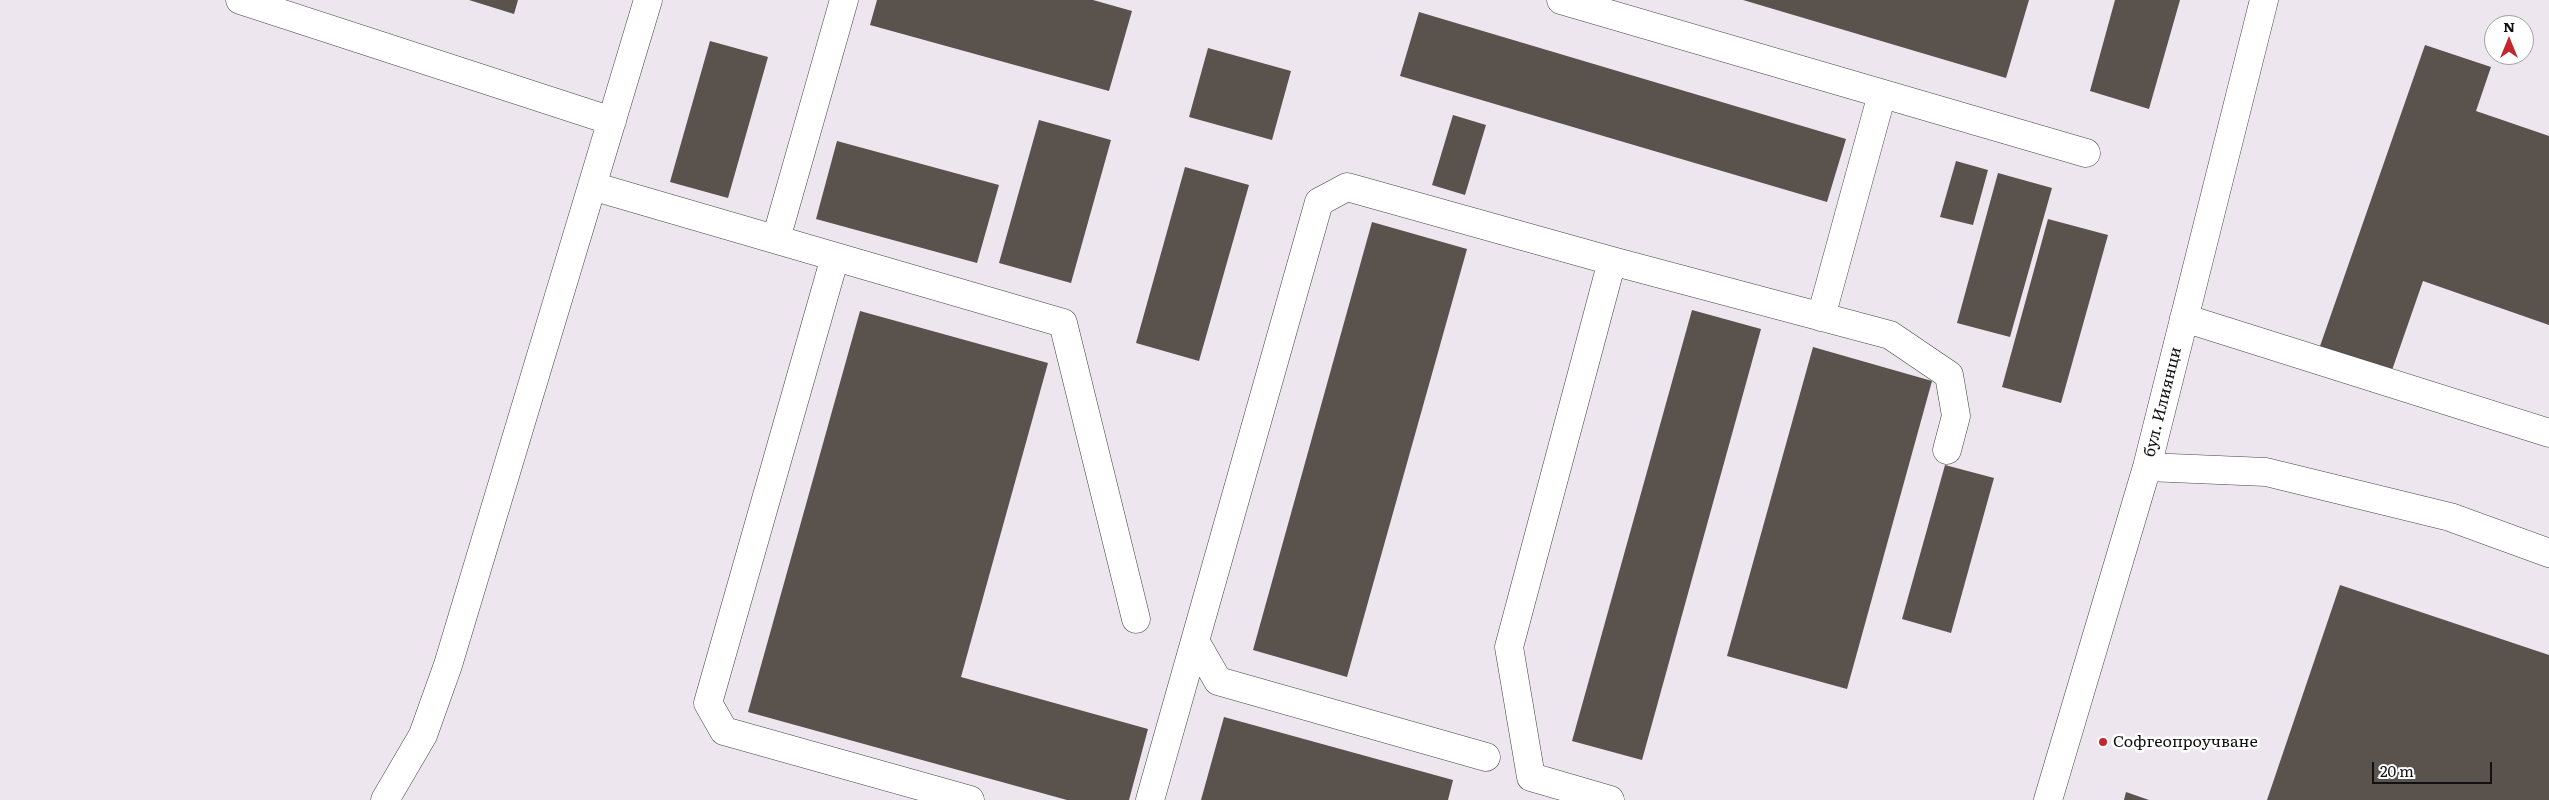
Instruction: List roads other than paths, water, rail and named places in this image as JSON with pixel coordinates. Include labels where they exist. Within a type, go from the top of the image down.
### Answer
[{"type":"street","points":[[240,0],[612,121]]},
{"type":"street","points":[[385,800],[423,735],[448,665],[648,0]]},
{"type":"street","points":[[776,239],[844,0]]},
{"type":"street","points":[[1561,0],[2086,153]]},
{"type":"street","name":"бул. Илиянци","points":[[2048,800],[2147,467],[2264,0]]},
{"type":"street","points":[[1821,317],[1882,94]]},
{"type":"street","points":[[592,186],[1063,323],[1136,619]]},
{"type":"street","points":[[1150,800],[1319,202],[1347,187],[1612,261],[1890,335],[1949,375],[1956,416],[1947,450]]},
{"type":"street","points":[[835,257],[708,703],[724,731],[970,800]]},
{"type":"street","points":[[1610,800],[1531,777],[1510,647],[1612,261]]},
{"type":"street","points":[[2184,318],[2549,433]]},
{"type":"street","points":[[2147,467],[2266,472],[2450,517],[2549,553]]},
{"type":"street","points":[[1195,641],[1218,681],[1486,757]]},
{"type":"place","name":"Софгеопроучване","points":[[2103,742]]}]
